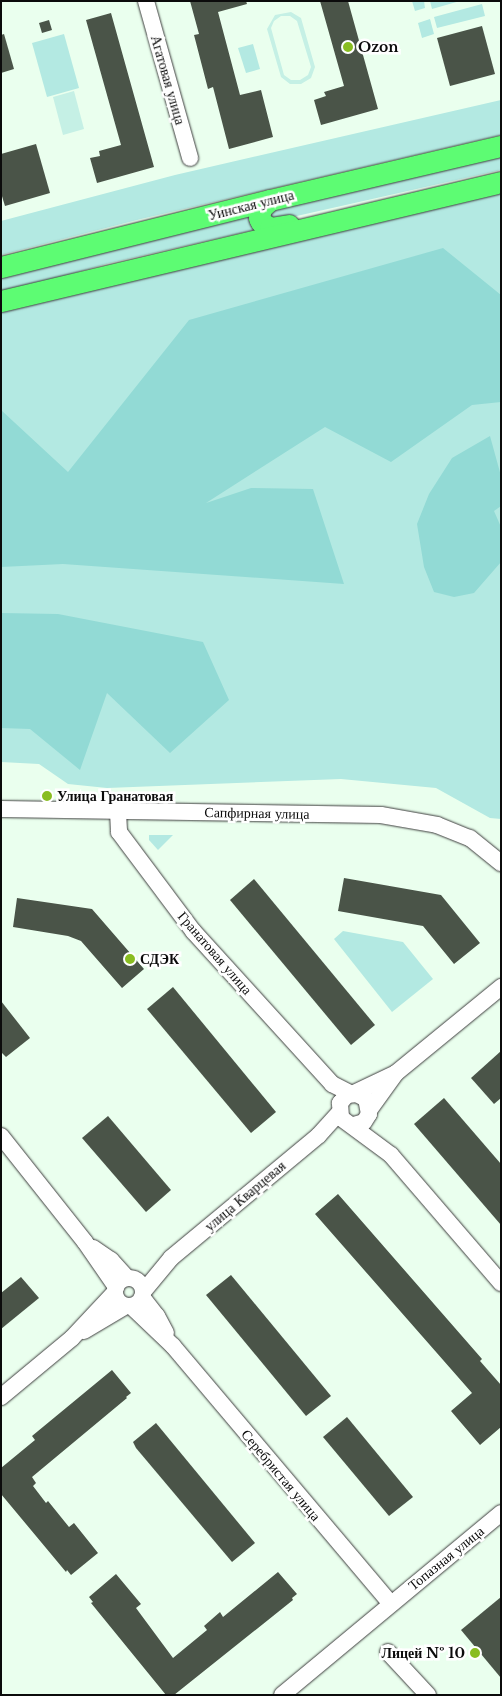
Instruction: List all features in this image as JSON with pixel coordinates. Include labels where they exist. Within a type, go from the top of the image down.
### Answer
[{"type":"main road","name":"Уинская улица","points":[[1,267],[270,200],[501,146]]},
{"type":"main road","points":[[270,200],[261,208],[259,218],[263,226],[278,228],[464,184],[501,180]]},
{"type":"main road","points":[[1,302],[501,180]]},
{"type":"street","name":"Агатовая улица","points":[[146,1],[190,158]]},
{"type":"street","name":"Сапфирная улица","points":[[1,809],[381,815],[436,825],[470,838],[501,863]]},
{"type":"street","name":"Гранатовая улица","points":[[118,812],[119,832],[193,930],[332,1084],[345,1118]]},
{"type":"street","points":[[501,987],[396,1073],[343,1098],[345,1118],[391,1155],[501,1283]]},
{"type":"street","points":[[345,1118],[364,1122],[396,1073]]},
{"type":"street","name":"Гранатовая улица","points":[[332,1084],[352,1094]]},
{"type":"street","points":[[352,1094],[362,1096],[391,1155]]},
{"type":"street","name":"улица Кварцевая","points":[[172,1258],[319,1135],[345,1118]]},
{"type":"street","points":[[1,1136],[85,1242],[111,1260],[122,1284],[118,1301],[136,1300]]},
{"type":"street","points":[[1,1396],[72,1338],[122,1284],[172,1258]]},
{"type":"street","points":[[72,1338],[136,1300],[172,1258]]},
{"type":"street","points":[[122,1284],[140,1284],[136,1300]]},
{"type":"street","name":"Серебристая улица","points":[[136,1300],[157,1316],[173,1346],[390,1603]]},
{"type":"street","name":"Топазная улица","points":[[282,1695],[390,1603],[501,1513]]},
{"type":"street","points":[[388,1652],[428,1695]]},
{"type":"shaded area","points":[[412,1],[424,1],[425,8],[415,11]]},
{"type":"shaded area","points":[[430,1],[460,1],[432,9]]},
{"type":"shaded area","points":[[482,4],[485,16],[437,28],[434,17]]},
{"type":"shaded area","points":[[291,12],[301,18],[315,67],[311,78],[301,84],[290,84],[281,77],[267,29],[275,15]],"holes":[[[281,16],[290,16],[297,21],[311,67],[308,75],[300,80],[291,80],[284,75],[271,28],[274,21]]]},
{"type":"shaded area","points":[[430,19],[434,34],[422,38],[418,23]]},
{"type":"shaded area","points":[[64,34],[79,88],[47,97],[32,43]]},
{"type":"shaded area","points":[[253,44],[260,69],[246,73],[238,48]]},
{"type":"shaded area","points":[[74,91],[84,129],[63,135],[53,97]]},
{"type":"shaded area","points":[[501,100],[501,135],[141,219],[1,255],[1,221],[175,175]]},
{"type":"shaded area","points":[[501,154],[501,170],[279,220],[270,218],[270,210]]},
{"type":"shaded area","points":[[501,188],[501,819],[490,818],[436,788],[341,779],[107,788],[68,784],[39,764],[1,762],[1,307]]},
{"type":"shaded area","points":[[247,214],[254,230],[106,264],[1,294],[1,275]]},
{"type":"shaded area","points":[[443,248],[501,295],[501,402],[472,405],[391,462],[325,427],[206,503],[251,488],[313,489],[344,584],[63,564],[1,567],[1,410],[68,472],[189,320]]},
{"type":"shaded area","points":[[490,436],[501,476],[501,506],[494,511],[501,527],[501,562],[474,593],[454,597],[434,592],[424,567],[417,524],[429,494],[452,458]]},
{"type":"shaded area","points":[[1,613],[58,614],[203,642],[229,700],[170,753],[107,693],[80,770],[30,729],[1,728]]},
{"type":"shaded area","points":[[149,835],[173,835],[158,850],[149,840]]},
{"type":"shaded area","points":[[343,931],[403,942],[433,979],[392,1012],[334,939]]},
{"type":"building","points":[[190,1],[246,1],[247,4],[218,12],[240,95],[261,90],[273,137],[229,149],[213,87],[208,89],[194,35],[199,34]]},
{"type":"building","points":[[320,1],[348,1],[378,109],[321,125],[314,100],[326,96],[324,92],[344,86]]},
{"type":"building","points":[[111,13],[154,167],[97,183],[90,158],[100,156],[99,151],[121,145],[86,20]]},
{"type":"building","points":[[49,20],[52,30],[42,33],[39,23]]},
{"type":"building","points":[[482,26],[495,74],[450,86],[437,38]]},
{"type":"building","points":[[4,34],[14,69],[1,73],[1,35]]},
{"type":"building","points":[[36,144],[50,193],[5,206],[1,193],[1,154]]},
{"type":"building","points":[[344,878],[441,895],[480,943],[454,964],[423,926],[338,911]]},
{"type":"building","points":[[254,879],[375,1025],[351,1045],[230,900]]},
{"type":"building","points":[[17,898],[92,909],[144,969],[122,988],[81,941],[68,936],[13,927]]},
{"type":"building","points":[[173,987],[276,1112],[251,1133],[147,1009]]},
{"type":"building","points":[[1,1001],[30,1038],[6,1057],[1,1052]]},
{"type":"building","points":[[501,1051],[501,1098],[494,1104],[471,1078]]},
{"type":"building","points":[[444,1098],[501,1164],[501,1225],[414,1124]]},
{"type":"building","points":[[108,1116],[171,1190],[146,1212],[82,1138]]},
{"type":"building","points":[[338,1194],[482,1359],[480,1361],[501,1385],[501,1427],[480,1445],[451,1411],[472,1393],[315,1214]]},
{"type":"building","points":[[231,1275],[331,1396],[306,1416],[206,1295]]},
{"type":"building","points":[[21,1277],[39,1298],[1,1329],[1,1293]]},
{"type":"building","points":[[112,1370],[131,1393],[32,1477],[36,1483],[33,1486],[46,1503],[48,1501],[69,1527],[74,1523],[98,1553],[71,1575],[67,1570],[66,1572],[1,1494],[1,1468],[35,1440],[32,1436]]},
{"type":"building","points":[[347,1417],[413,1497],[389,1516],[323,1437]]},
{"type":"building","points":[[156,1423],[255,1543],[232,1562],[136,1448],[133,1442]]},
{"type":"building","points":[[278,1572],[297,1594],[292,1598],[293,1600],[174,1695],[166,1695],[91,1603],[93,1602],[89,1597],[116,1574],[141,1604],[136,1608],[173,1658],[207,1630],[204,1626],[220,1612],[223,1617]]},
{"type":"building","points":[[501,1597],[501,1678],[461,1630]]},
{"type":"place","name":"Ozon","points":[[348,47]]},
{"type":"place","name":"Улица Гранатовая","points":[[47,796]]},
{"type":"place","name":"СДЭК","points":[[130,959]]},
{"type":"place","name":"Лицей № 10","points":[[475,1653]]}]
